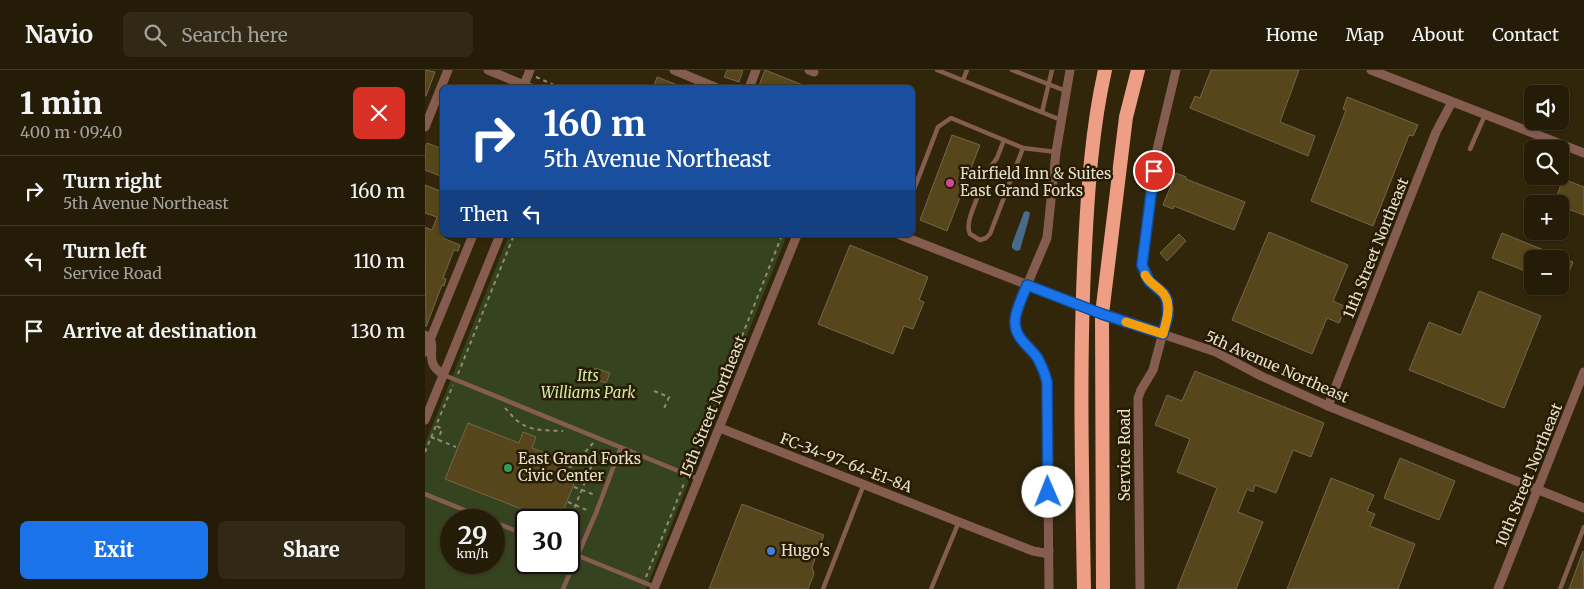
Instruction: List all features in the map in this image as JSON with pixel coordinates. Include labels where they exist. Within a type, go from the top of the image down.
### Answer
[{"type":"highway","points":[[1084,589],[1081,377],[1082,305],[1088,192],[1100,94],[1105,70]]},
{"type":"highway","points":[[1103,589],[1102,314],[1126,118],[1138,70]]},
{"type":"street","points":[[442,85],[448,70]]},
{"type":"street","points":[[488,70],[526,85]]},
{"type":"street","points":[[674,70],[710,85]]},
{"type":"street","points":[[750,85],[756,70]]},
{"type":"street","points":[[1049,589],[1047,382],[1040,362],[1019,337],[1015,321],[1027,285],[1047,238],[1056,152],[1070,70]]},
{"type":"street","name":"Service Road","points":[[1140,589],[1138,398],[1153,370],[1168,315],[1167,300],[1164,294],[1145,276],[1142,258],[1156,154],[1176,70]]},
{"type":"street","points":[[1371,70],[1584,152]]},
{"type":"street","points":[[528,85],[529,72]]},
{"type":"street","points":[[425,127],[440,90]]},
{"type":"street","name":"11th Street Northeast","points":[[1328,406],[1437,132],[1451,102]]},
{"type":"street","points":[[425,352],[428,336],[472,237]]},
{"type":"street","points":[[425,420],[499,237]]},
{"type":"street","name":"15th Street Northeast","points":[[655,588],[796,237]]},
{"type":"street","name":"5th Avenue Northeast","points":[[905,237],[1102,314],[1216,352],[1261,376],[1328,406],[1584,508]]},
{"type":"street","points":[[428,336],[433,345],[431,360],[433,365],[443,375]]},
{"type":"street","name":"10th Street Northeast","points":[[1498,589],[1584,372]]},
{"type":"street","name":"FC-34-97-64-E1-8A","points":[[720,428],[1033,551],[1044,553],[1049,551]]},
{"type":"lane","points":[[937,70],[1061,120]]},
{"type":"lane","points":[[963,80],[967,70]]},
{"type":"lane","points":[[1012,70],[1066,91]]},
{"type":"lane","points":[[1042,112],[1052,70]]},
{"type":"lane","points":[[1471,149],[1485,115]]},
{"type":"lane","points":[[915,187],[938,127],[951,118],[1023,148],[1056,152]]},
{"type":"lane","points":[[985,175],[997,158],[1004,140]]},
{"type":"lane","points":[[980,188],[979,196],[968,225],[970,234],[980,240],[990,234],[1023,148]]},
{"type":"lane","points":[[443,375],[699,479]]},
{"type":"lane","points":[[580,548],[596,513],[621,447]]},
{"type":"lane","points":[[823,589],[864,484]]},
{"type":"lane","points":[[425,494],[462,509]]},
{"type":"lane","points":[[931,589],[958,524],[963,523]]},
{"type":"lane","points":[[1559,589],[1584,528]]},
{"type":"lane","points":[[580,556],[655,588]]},
{"type":"lane","points":[[563,589],[569,574]]},
{"type":"path","points":[[529,72],[555,85]]},
{"type":"path","points":[[425,452],[513,237]]},
{"type":"path","points":[[644,582],[781,237]]},
{"type":"path","points":[[654,390],[669,397],[663,412]]},
{"type":"path","points":[[499,405],[507,409],[517,421],[528,427],[567,433]]},
{"type":"path","points":[[436,426],[443,429],[438,440]]},
{"type":"path","points":[[526,432],[528,427]]},
{"type":"path","points":[[431,437],[455,447]]},
{"type":"path","points":[[569,466],[572,467],[594,442],[596,437]]},
{"type":"path","points":[[574,509],[591,467],[589,461],[580,458]]},
{"type":"path","points":[[574,487],[601,498]]},
{"type":"path","points":[[568,502],[596,513]]},
{"type":"green space","name":"Itts Williams Park","points":[[508,237],[786,237],[646,589],[425,589],[425,444]]},
{"type":"water","points":[[1024,212],[1030,213],[1029,218],[1020,250],[1016,251],[1012,248],[1012,244]]},
{"type":"building","points":[[425,70],[435,72],[426,96],[425,96]]},
{"type":"building","points":[[727,70],[743,70],[739,82],[724,77]]},
{"type":"building","points":[[765,70],[803,85],[759,85]]},
{"type":"building","points":[[1211,70],[1299,70],[1280,122],[1315,136],[1308,156],[1190,108],[1195,96],[1200,98]]},
{"type":"building","points":[[657,77],[678,85],[654,85]]},
{"type":"building","points":[[1347,97],[1418,125],[1413,136],[1409,135],[1373,226],[1311,201],[1346,110],[1343,109]]},
{"type":"building","name":"Fairfield Inn & Suites East Grand Forks","points":[[952,135],[980,145],[947,231],[920,220]]},
{"type":"building","points":[[427,143],[440,148],[440,176],[425,170],[425,147]]},
{"type":"building","points":[[1176,173],[1186,177],[1186,179],[1245,202],[1234,230],[1174,206],[1173,209],[1163,205]]},
{"type":"building","points":[[1569,181],[1584,187],[1584,215],[1569,209],[1569,195],[1557,195],[1561,185],[1569,185]]},
{"type":"building","points":[[425,185],[440,191],[440,237],[460,245],[458,251],[454,250],[443,278],[446,279],[444,286],[442,285],[426,327],[425,227],[432,230],[437,217],[425,213]]},
{"type":"building","points":[[1269,232],[1348,265],[1333,301],[1346,307],[1339,323],[1327,318],[1312,354],[1232,320]]},
{"type":"building","points":[[1502,233],[1544,250],[1524,250],[1524,270],[1492,258]]},
{"type":"building","points":[[1179,234],[1186,241],[1167,261],[1160,253]]},
{"type":"building","points":[[850,245],[928,277],[919,300],[924,302],[913,329],[904,326],[893,354],[818,324]]},
{"type":"building","points":[[1569,260],[1573,262],[1569,272]]},
{"type":"building","points":[[1479,291],[1541,316],[1504,408],[1409,370],[1429,322],[1461,335]]},
{"type":"building","points":[[595,368],[610,373],[606,383],[592,378]]},
{"type":"building","points":[[1195,371],[1324,423],[1311,457],[1293,450],[1276,493],[1255,485],[1253,492],[1247,489],[1238,512],[1263,522],[1236,589],[1177,589],[1217,488],[1177,472],[1190,439],[1155,425],[1167,395],[1182,401]]},
{"type":"building","name":"East Grand Forks Civic Center","points":[[468,423],[519,443],[523,432],[536,437],[532,448],[569,462],[564,474],[576,479],[564,509],[522,509],[445,479]]},
{"type":"building","points":[[1400,458],[1455,481],[1439,520],[1384,498]]},
{"type":"building","points":[[1331,478],[1374,495],[1367,511],[1375,514],[1370,526],[1415,544],[1398,589],[1287,589]]},
{"type":"building","name":"Hugo's","points":[[742,504],[824,535],[812,567],[814,574],[808,589],[709,589]]},
{"type":"building","points":[[1583,551],[1584,589],[1569,589]]},
{"type":"slow traffic","points":[[1126,322],[1163,334],[1169,305],[1164,294],[1145,275]]},
{"type":"place","name":"Fairfield Inn & Suites East Grand Forks","points":[[950,183]]},
{"type":"place","name":"East Grand Forks Civic Center","points":[[508,468]]},
{"type":"place","name":"Hugo's","points":[[771,551]]},
{"type":"route","points":[[1048,492],[1047,382],[1044,369],[1036,356],[1019,337],[1015,321],[1017,312],[1027,285],[1102,314],[1163,334],[1169,305],[1164,294],[1145,276],[1142,265],[1154,171]]}]
